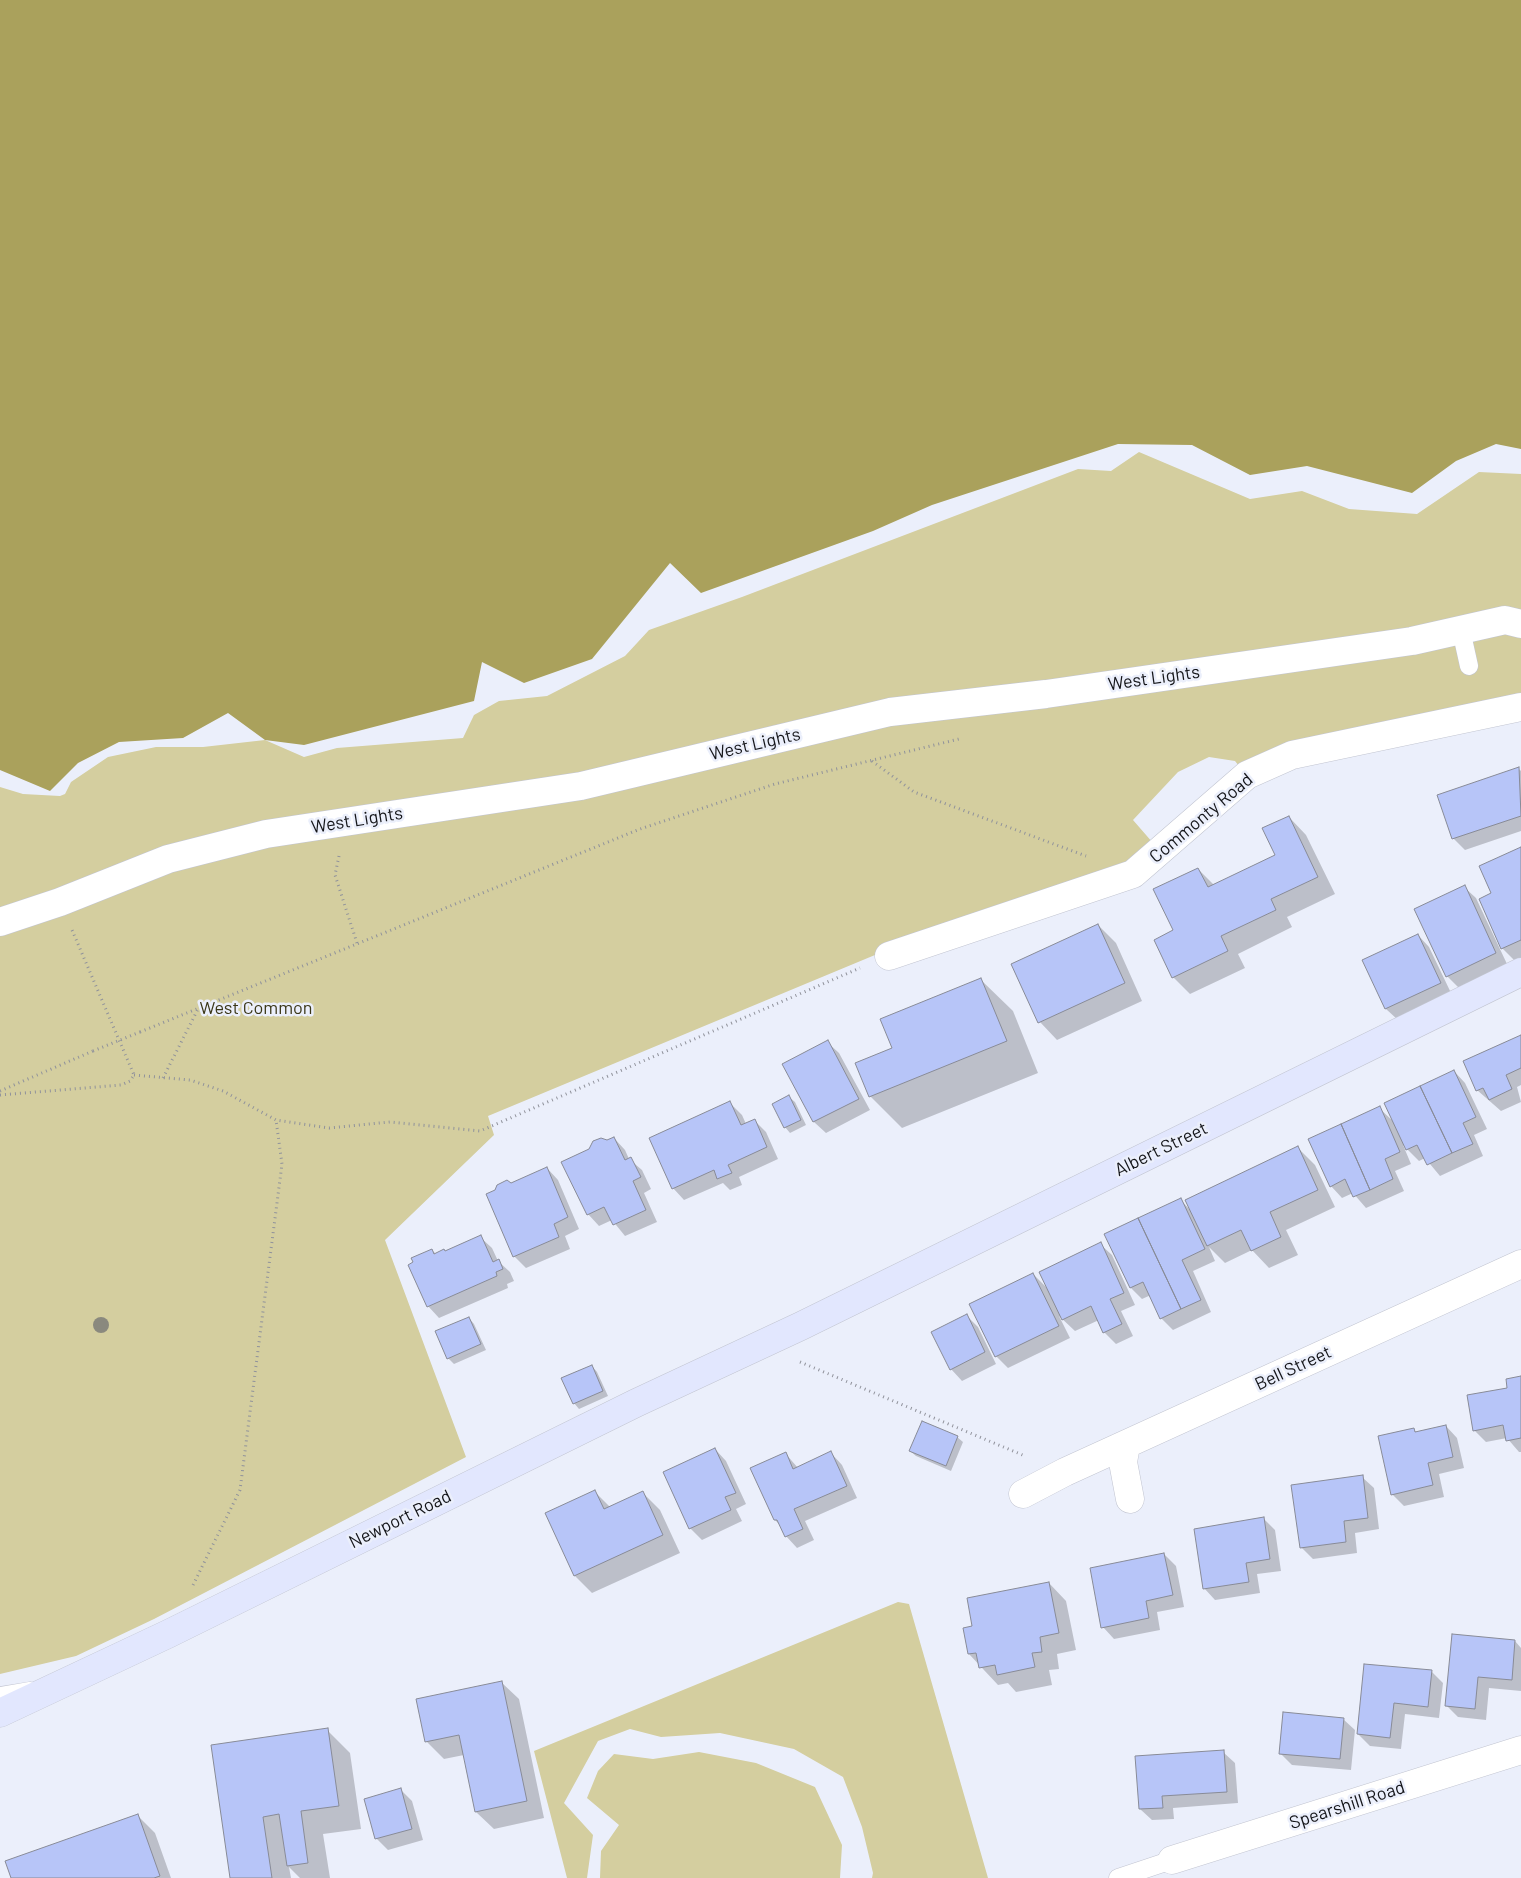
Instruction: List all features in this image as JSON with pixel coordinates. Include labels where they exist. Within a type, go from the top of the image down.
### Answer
[{"type":"main road","name":"Albert Street","points":[[801,1326],[1521,972]]},
{"type":"main road","name":"Newport Road","points":[[0,1713],[168,1634],[636,1403],[801,1326]]},
{"type":"street","name":"West Lights","points":[[0,922],[60,902],[168,860],[266,834],[581,786],[890,712],[1074,690],[1403,642],[1505,620],[1521,624]]},
{"type":"street","name":"Commonty Road","points":[[888,956],[1133,874],[1247,775],[1292,755],[1521,707]]},
{"type":"street","name":"Bell Street","points":[[1023,1494],[1065,1472],[1521,1264]]},
{"type":"street","points":[[1126,1445],[1123,1462],[1130,1499]]},
{"type":"street","name":"Spearshill Road","points":[[1172,1860],[1521,1750]]},
{"type":"lane","points":[[1461,630],[1469,666]]},
{"type":"lane","points":[[0,1696],[55,1687]]},
{"type":"lane","points":[[1118,1878],[1172,1860]]},
{"type":"path","points":[[0,1093],[93,1051],[199,1007],[640,828],[774,784],[963,738]]},
{"type":"path","points":[[872,761],[914,792],[1021,830],[1133,874]]},
{"type":"path","points":[[335,875],[357,943]]},
{"type":"path","points":[[60,902],[134,1075]]},
{"type":"path","points":[[134,1075],[190,1080],[223,1091],[276,1120],[329,1128],[390,1122],[480,1131],[599,1078],[888,956]]},
{"type":"path","points":[[164,1078],[199,1007]]},
{"type":"path","points":[[0,1093],[121,1085],[130,1081],[134,1075]]},
{"type":"path","points":[[168,1634],[240,1490],[282,1164],[276,1120]]},
{"type":"path","points":[[761,1346],[1065,1472]]},
{"type":"green space","name":"West Common","points":[[1139,452],[1250,499],[1302,491],[1349,509],[1417,514],[1479,472],[1521,474],[1521,699],[1239,766],[1235,761],[1209,757],[1178,772],[1133,820],[1153,843],[1126,866],[923,935],[488,1116],[494,1135],[385,1240],[466,1457],[154,1619],[76,1656],[0,1674],[0,787],[23,794],[60,796],[65,794],[71,782],[108,757],[156,747],[203,747],[265,740],[304,757],[337,748],[463,738],[474,715],[499,701],[547,696],[625,656],[649,630],[742,597],[1078,469],[1111,471]]},
{"type":"green space","points":[[898,1602],[909,1604],[988,1878],[872,1878],[873,1873],[862,1827],[843,1777],[794,1749],[720,1733],[661,1737],[630,1729],[598,1741],[564,1803],[593,1835],[587,1878],[567,1878],[534,1751]]},
{"type":"green space","points":[[699,1752],[756,1763],[815,1787],[842,1845],[840,1878],[600,1878],[601,1851],[619,1825],[587,1798],[598,1771],[614,1754],[653,1759]]},
{"type":"shaded area","points":[[0,0],[1521,0],[1521,449],[1496,444],[1456,461],[1412,493],[1307,466],[1250,475],[1192,445],[1118,444],[932,505],[873,531],[701,593],[670,563],[592,659],[524,683],[482,662],[474,701],[304,745],[265,740],[228,713],[183,738],[119,742],[78,763],[50,791],[0,770]]},
{"type":"building","points":[[1519,767],[1521,816],[1452,839],[1437,795]]},
{"type":"building","points":[[1289,816],[1318,877],[1271,899],[1276,910],[1221,936],[1228,951],[1172,978],[1154,940],[1173,930],[1153,889],[1198,868],[1208,887],[1275,855],[1262,828]]},
{"type":"building","points":[[1521,847],[1521,940],[1501,949],[1479,899],[1491,893],[1479,866]]},
{"type":"building","points":[[1465,885],[1496,953],[1446,977],[1414,909]]},
{"type":"building","points":[[1098,924],[1125,983],[1038,1023],[1011,964]]},
{"type":"building","points":[[1418,934],[1441,983],[1385,1009],[1362,960]]},
{"type":"building","points":[[981,978],[1007,1041],[869,1097],[855,1063],[892,1048],[880,1019]]},
{"type":"building","points":[[1521,1035],[1521,1068],[1506,1075],[1512,1089],[1489,1100],[1483,1088],[1476,1091],[1463,1061]]},
{"type":"building","points":[[828,1040],[859,1099],[813,1122],[782,1064]]},
{"type":"building","points":[[1454,1070],[1476,1117],[1463,1123],[1473,1144],[1452,1153],[1420,1086]]},
{"type":"building","points":[[1420,1086],[1452,1153],[1427,1165],[1417,1145],[1406,1150],[1384,1103]]},
{"type":"building","points":[[789,1095],[801,1120],[784,1128],[772,1104]]},
{"type":"building","points":[[730,1101],[741,1125],[755,1119],[767,1147],[728,1165],[732,1173],[717,1179],[714,1170],[672,1189],[649,1138]]},
{"type":"building","points":[[1380,1106],[1400,1152],[1385,1159],[1393,1179],[1370,1190],[1341,1124]]},
{"type":"building","points":[[1341,1124],[1370,1190],[1353,1197],[1345,1179],[1330,1187],[1308,1139]]},
{"type":"building","points":[[614,1137],[625,1160],[631,1157],[641,1177],[633,1181],[646,1210],[613,1225],[604,1207],[587,1215],[561,1162],[589,1149],[593,1141],[601,1138],[607,1140]]},
{"type":"building","points":[[1298,1146],[1318,1190],[1270,1212],[1281,1237],[1251,1251],[1241,1230],[1207,1246],[1185,1200]]},
{"type":"building","points":[[547,1167],[568,1217],[554,1224],[559,1237],[513,1257],[486,1194],[495,1190],[497,1185],[507,1180],[511,1183]]},
{"type":"building","points":[[1181,1198],[1205,1249],[1182,1260],[1201,1300],[1181,1309],[1138,1218]]},
{"type":"building","points":[[1138,1218],[1181,1309],[1160,1319],[1143,1282],[1130,1288],[1104,1234]]},
{"type":"building","points":[[481,1235],[493,1262],[499,1259],[503,1269],[496,1272],[497,1276],[427,1307],[408,1265],[413,1262],[411,1258],[432,1249],[434,1254],[444,1249],[445,1251]]},
{"type":"building","points":[[1101,1242],[1124,1293],[1110,1299],[1122,1324],[1103,1333],[1091,1306],[1062,1320],[1039,1272]]},
{"type":"building","points":[[1033,1273],[1059,1326],[995,1357],[969,1304]]},
{"type":"building","points":[[967,1314],[985,1352],[950,1370],[931,1332]]},
{"type":"building","points":[[469,1317],[481,1344],[447,1359],[435,1331]]},
{"type":"building","points":[[592,1365],[603,1391],[573,1404],[561,1378]]},
{"type":"building","points":[[1521,1376],[1521,1438],[1506,1441],[1503,1425],[1473,1431],[1467,1395],[1507,1388],[1506,1379]]},
{"type":"building","points":[[922,1421],[958,1436],[946,1466],[909,1451]]},
{"type":"building","points":[[1446,1425],[1453,1457],[1428,1463],[1433,1485],[1391,1495],[1378,1436],[1414,1428],[1415,1432]]},
{"type":"building","points":[[715,1448],[736,1493],[725,1497],[731,1510],[689,1529],[663,1472]]},
{"type":"building","points":[[831,1451],[847,1486],[794,1509],[803,1529],[785,1537],[777,1520],[774,1520],[750,1468],[786,1452],[793,1469]]},
{"type":"building","points":[[1363,1475],[1368,1518],[1344,1521],[1346,1542],[1300,1548],[1291,1485]]},
{"type":"building","points":[[595,1490],[604,1509],[643,1491],[663,1535],[574,1576],[545,1513]]},
{"type":"building","points":[[1264,1517],[1270,1559],[1246,1563],[1249,1582],[1203,1589],[1194,1529]]},
{"type":"building","points":[[1164,1553],[1173,1595],[1146,1601],[1149,1618],[1101,1628],[1090,1568]]},
{"type":"building","points":[[1049,1582],[1059,1633],[1040,1637],[1042,1652],[1032,1653],[1035,1667],[997,1675],[995,1665],[979,1668],[976,1653],[968,1654],[963,1628],[972,1626],[967,1598]]},
{"type":"building","points":[[1452,1634],[1515,1640],[1512,1680],[1478,1677],[1475,1709],[1445,1706]]},
{"type":"building","points":[[1364,1664],[1432,1670],[1428,1707],[1394,1703],[1390,1738],[1357,1734]]},
{"type":"building","points":[[502,1681],[527,1801],[475,1812],[459,1735],[425,1742],[416,1699]]},
{"type":"building","points":[[1283,1712],[1344,1718],[1340,1759],[1279,1754]]},
{"type":"building","points":[[328,1728],[339,1806],[301,1811],[308,1863],[287,1866],[279,1814],[263,1817],[272,1878],[230,1878],[211,1745]]},
{"type":"building","points":[[1224,1750],[1227,1792],[1162,1796],[1163,1808],[1139,1809],[1135,1756]]},
{"type":"building","points":[[401,1788],[412,1829],[375,1839],[364,1799]]},
{"type":"building","points":[[138,1814],[160,1876],[154,1878],[11,1878],[5,1861]]}]
